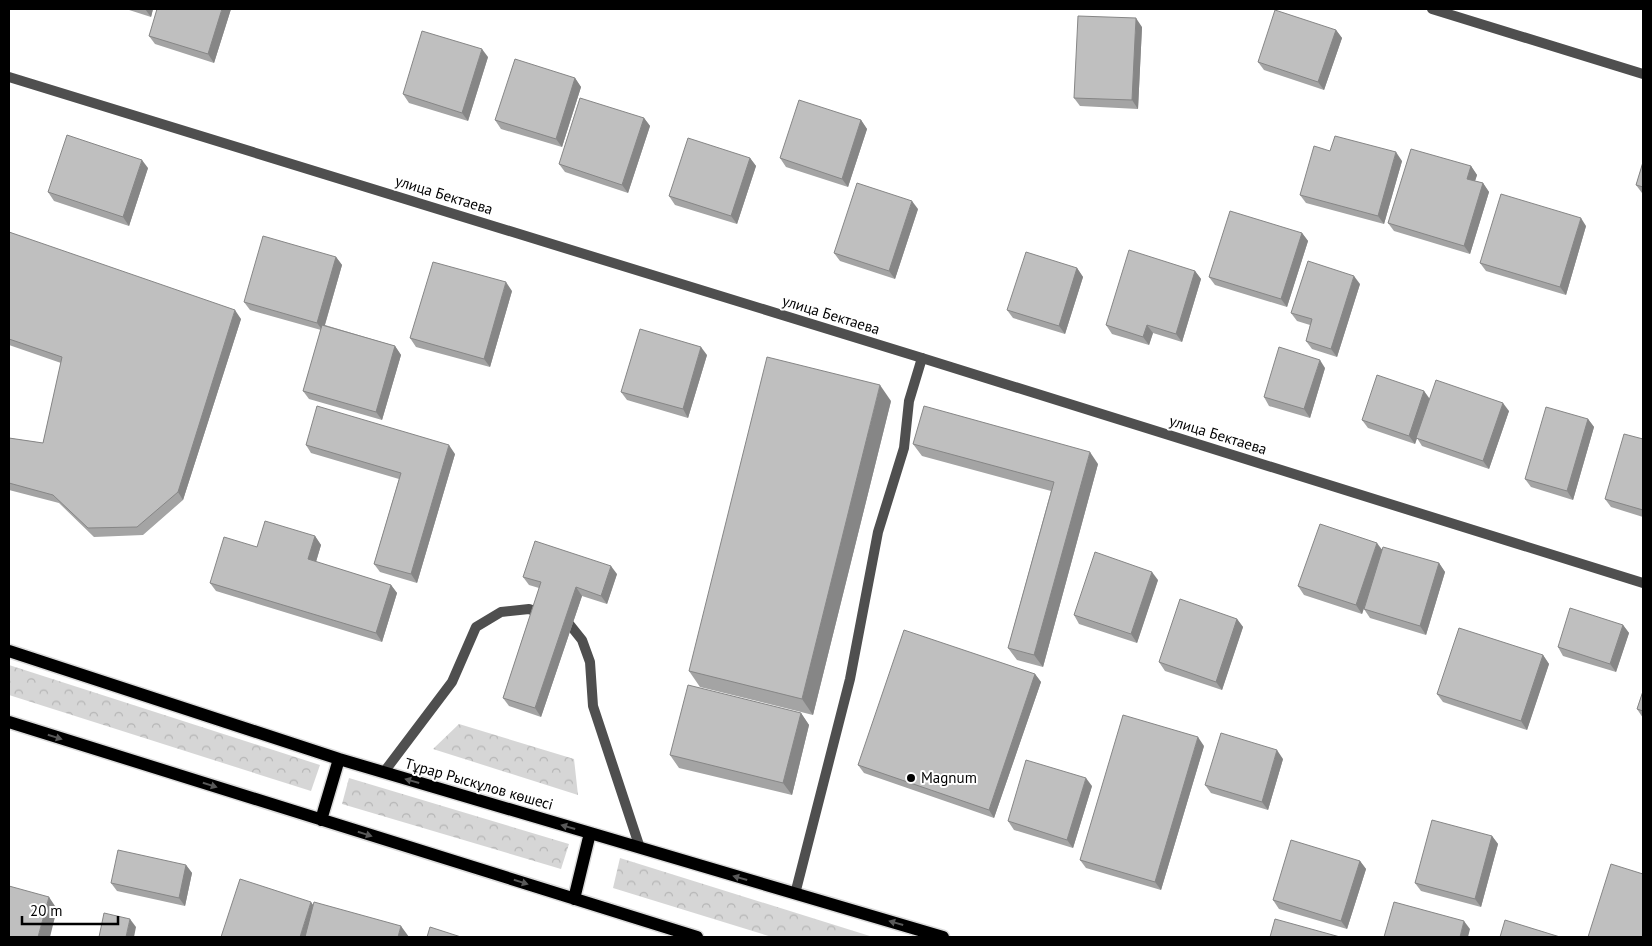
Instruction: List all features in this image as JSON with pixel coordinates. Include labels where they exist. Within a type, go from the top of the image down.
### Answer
[{"type":"main road","name":"Тұрар Рыскұлов көшесі","points":[[9,651],[339,759],[943,937]]},
{"type":"main road","points":[[9,722],[697,937]]},
{"type":"main road","points":[[321,820],[339,759]]},
{"type":"main road","points":[[574,899],[590,833]]},
{"type":"street","points":[[1432,9],[1643,74]]},
{"type":"street","name":"улица Бектаева","points":[[9,77],[922,358],[1643,583]]},
{"type":"street","points":[[795,894],[850,679],[878,532],[904,448],[909,401],[922,358]]},
{"type":"street","points":[[384,772],[452,682],[476,627],[501,612],[529,608],[570,625],[582,640],[590,662],[593,706],[640,848]]},
{"type":"green space","points":[[9,665],[320,765],[311,791],[9,695]]},
{"type":"green space","points":[[459,724],[574,759],[578,795],[433,749]]},
{"type":"green space","points":[[349,778],[569,844],[561,869],[342,804]]},
{"type":"green space","points":[[620,858],[873,937],[772,937],[613,888]]},
{"type":"building","points":[[157,9],[222,9],[208,54],[149,36]]},
{"type":"building","points":[[1275,10],[1336,30],[1318,82],[1258,62]]},
{"type":"building","points":[[1078,16],[1136,18],[1132,100],[1074,98]]},
{"type":"building","points":[[422,31],[482,49],[462,113],[403,94]]},
{"type":"building","points":[[515,59],[575,78],[556,139],[495,120]]},
{"type":"building","points":[[580,98],[644,118],[622,185],[559,164]]},
{"type":"building","points":[[799,100],[861,120],[842,179],[780,158]]},
{"type":"building","points":[[67,135],[142,160],[123,217],[48,192]]},
{"type":"building","points":[[1335,136],[1396,152],[1378,216],[1300,195],[1314,146],[1330,151]]},
{"type":"building","points":[[688,138],[750,158],[731,216],[669,196]]},
{"type":"building","points":[[1411,149],[1471,166],[1467,179],[1483,183],[1464,246],[1388,223]]},
{"type":"building","points":[[1643,162],[1643,187],[1636,185]]},
{"type":"building","points":[[857,183],[912,201],[889,271],[834,253]]},
{"type":"building","points":[[1501,194],[1581,218],[1560,287],[1480,263]]},
{"type":"building","points":[[1230,211],[1302,233],[1281,299],[1209,277]]},
{"type":"building","points":[[9,232],[235,310],[178,492],[137,527],[88,528],[53,495],[9,483],[9,438],[43,443],[62,357],[9,339]]},
{"type":"building","points":[[263,236],[336,257],[317,323],[244,302]]},
{"type":"building","points":[[1129,250],[1195,271],[1176,334],[1147,325],[1143,337],[1106,325]]},
{"type":"building","points":[[1026,252],[1077,268],[1059,326],[1007,310]]},
{"type":"building","points":[[1308,261],[1354,276],[1331,349],[1306,341],[1312,319],[1291,313]]},
{"type":"building","points":[[433,262],[506,282],[484,359],[410,338]]},
{"type":"building","points":[[322,325],[395,346],[376,412],[303,391]]},
{"type":"building","points":[[640,329],[701,347],[683,409],[621,392]]},
{"type":"building","points":[[1279,347],[1320,360],[1304,409],[1264,397]]},
{"type":"building","points":[[767,357],[880,385],[802,699],[689,671]]},
{"type":"building","points":[[1377,375],[1424,391],[1409,436],[1362,420]]},
{"type":"building","points":[[1436,380],[1503,403],[1483,461],[1416,438]]},
{"type":"building","points":[[317,406],[449,445],[411,574],[374,564],[401,473],[306,445]]},
{"type":"building","points":[[924,406],[1090,452],[1034,655],[1008,648],[1054,482],[913,444]]},
{"type":"building","points":[[1546,407],[1588,419],[1567,491],[1525,479]]},
{"type":"building","points":[[1624,434],[1643,439],[1643,510],[1605,499]]},
{"type":"building","points":[[265,521],[315,536],[308,559],[391,585],[376,633],[210,583],[224,537],[257,547]]},
{"type":"building","points":[[1320,524],[1377,543],[1356,605],[1298,586]]},
{"type":"building","points":[[535,541],[611,566],[601,596],[576,587],[535,708],[503,698],[541,582],[523,577]]},
{"type":"building","points":[[1383,547],[1439,563],[1420,626],[1364,609]]},
{"type":"building","points":[[1095,552],[1152,572],[1131,634],[1074,615]]},
{"type":"building","points":[[1180,599],[1237,619],[1216,682],[1159,662]]},
{"type":"building","points":[[1570,608],[1623,625],[1610,664],[1558,647]]},
{"type":"building","points":[[1459,628],[1543,655],[1521,721],[1437,694]]},
{"type":"building","points":[[904,630],[1035,674],[989,810],[858,765]]},
{"type":"building","points":[[688,685],[801,713],[783,783],[670,755]]},
{"type":"building","points":[[1643,691],[1643,711],[1637,709]]},
{"type":"building","points":[[1123,715],[1198,737],[1155,882],[1080,860]]},
{"type":"building","points":[[1221,733],[1277,750],[1262,802],[1205,785]]},
{"type":"building","points":[[1026,760],[1086,778],[1067,840],[1008,821]]},
{"type":"building","points":[[1432,820],[1492,836],[1475,899],[1415,883]]},
{"type":"building","points":[[1291,840],[1360,861],[1341,921],[1273,900]]},
{"type":"building","points":[[118,850],[186,865],[179,898],[111,883]]},
{"type":"building","points":[[1611,864],[1643,874],[1643,937],[1588,937]]},
{"type":"building","points":[[240,879],[311,902],[300,937],[221,937]]},
{"type":"building","points":[[9,886],[49,897],[38,937],[9,937]]},
{"type":"building","points":[[314,902],[401,926],[398,937],[305,937]]},
{"type":"building","points":[[1394,902],[1464,921],[1460,937],[1384,937]]},
{"type":"building","points":[[104,913],[130,919],[126,937],[99,937]]},
{"type":"building","points":[[1275,919],[1340,937],[1270,937]]},
{"type":"building","points":[[1505,920],[1560,937],[1500,937]]},
{"type":"building","points":[[430,927],[461,937],[427,937]]},
{"type":"place","name":"Magnum","points":[[911,778]]}]
